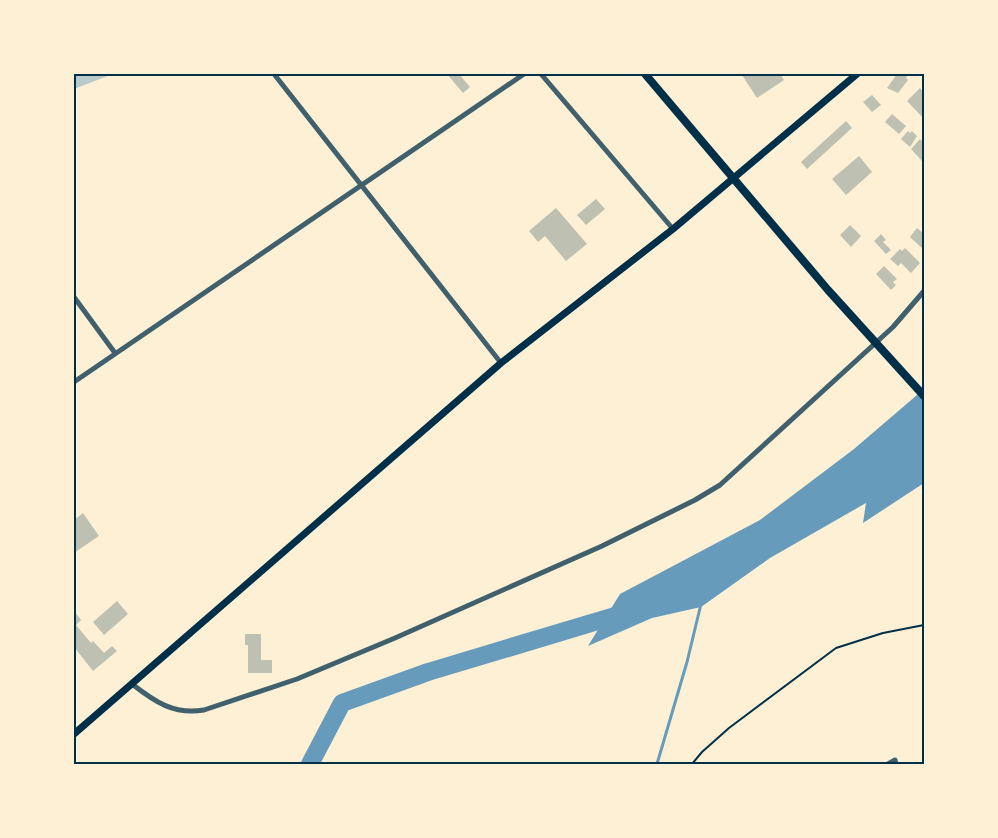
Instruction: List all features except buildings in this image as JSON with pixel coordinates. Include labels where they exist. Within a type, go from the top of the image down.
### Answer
[{"type":"main road","points":[[645,74],[875,344],[924,396]]},
{"type":"main road","points":[[74,734],[501,363],[673,229],[857,74]]},
{"type":"street","points":[[274,74],[501,363]]},
{"type":"street","points":[[74,382],[360,184],[524,74]]},
{"type":"street","points":[[541,74],[673,229]]},
{"type":"street","points":[[132,684],[165,707],[189,712],[204,710],[297,679],[395,638],[595,549],[695,500],[720,485],[875,344],[924,291]]},
{"type":"street","points":[[74,297],[115,353]]},
{"type":"street","points":[[888,764],[896,762]]},
{"type":"path","points":[[692,764],[702,752],[729,728],[836,648],[875,636],[924,625]]},
{"type":"shaded area","points":[[74,74],[113,74],[74,89]]},
{"type":"water","points":[[924,389],[924,483],[863,523],[866,503],[770,558],[701,607],[652,618],[588,646],[620,594],[760,520],[854,449]]},
{"type":"waterway","points":[[657,764],[687,662],[701,604]]},
{"type":"waterway","points":[[310,764],[342,703],[428,672],[628,612]]}]
